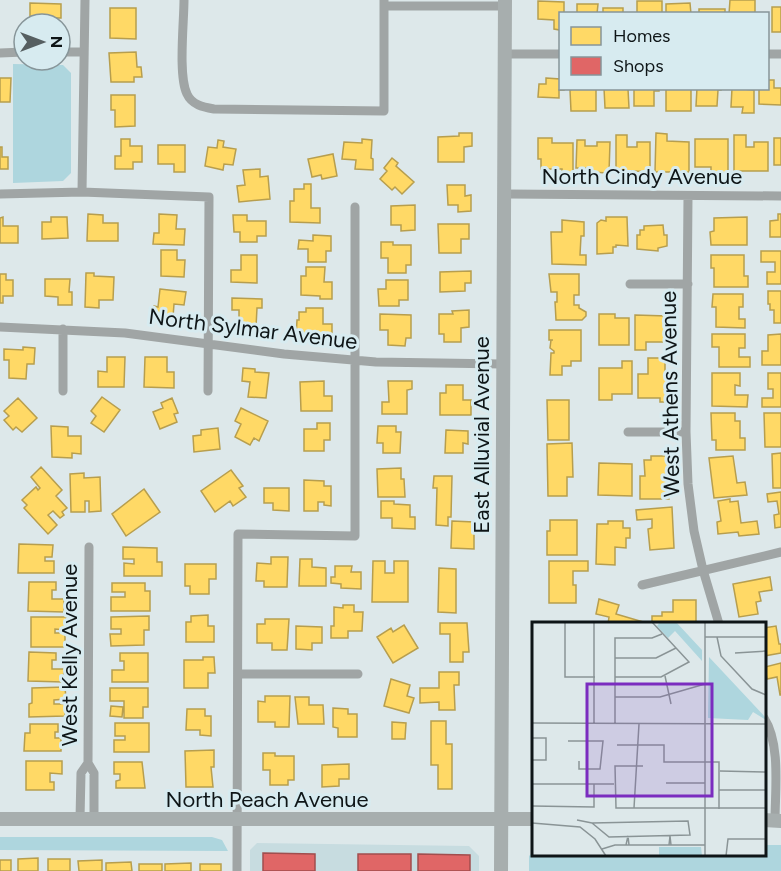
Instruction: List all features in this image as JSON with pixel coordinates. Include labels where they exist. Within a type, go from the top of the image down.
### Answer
[{"type":"street","points":[[82,192],[85,0]]},
{"type":"street","points":[[184,0],[183,81],[187,95],[199,106],[214,110],[384,111],[384,3],[505,3]]},
{"type":"street","name":"East Alluvial Avenue","points":[[501,871],[505,3]]},
{"type":"street","points":[[72,52],[84,52]]},
{"type":"street","points":[[505,54],[559,54]]},
{"type":"street","points":[[0,194],[82,192],[209,197],[208,391]]},
{"type":"street","name":"North Cindy Avenue","points":[[503,194],[781,196]]},
{"type":"street","name":"West Athens Avenue","points":[[688,196],[686,432],[690,508],[703,570],[718,622]]},
{"type":"street","points":[[237,871],[238,534],[355,536],[355,207]]},
{"type":"street","points":[[630,284],[688,284]]},
{"type":"street","name":"North Sylmar Avenue","points":[[0,327],[125,333],[354,361],[502,364]]},
{"type":"street","points":[[63,329],[63,391]]},
{"type":"street","points":[[628,432],[686,432]]},
{"type":"street","name":"West Kelly Avenue","points":[[87,819],[94,773],[88,763],[89,547]]},
{"type":"street","points":[[642,585],[781,552]]},
{"type":"street","points":[[238,674],[358,674]]},
{"type":"street","points":[[766,721],[771,734],[775,759],[774,821]]},
{"type":"street","name":"West Kelly Avenue","points":[[87,819],[81,773],[88,763]]},
{"type":"street","name":"North Peach Avenue","points":[[0,819],[532,819]]},
{"type":"shaded area","points":[[13,72],[70,72],[71,173],[63,181],[13,183]]},
{"type":"shaded area","points":[[0,837],[212,837],[222,840],[228,851],[0,850]]},
{"type":"shaded area","points":[[257,843],[469,846],[479,856],[479,871],[250,871],[250,850]]},
{"type":"shaded area","points":[[766,845],[781,845],[781,871],[529,871],[529,856],[532,853],[532,856],[766,856]]},
{"type":"building: Homes","points":[[730,0],[755,0],[755,12],[729,12]]},
{"type":"building: Homes","points":[[538,1],[564,2],[564,12],[559,12],[559,30],[554,29],[554,20],[538,19]]},
{"type":"building: Homes","points":[[637,1],[662,1],[662,12],[637,12]]},
{"type":"building: Homes","points":[[30,3],[61,4],[61,12],[30,12]]},
{"type":"building: Homes","points":[[690,3],[691,12],[666,12],[666,4]]},
{"type":"building: Homes","points":[[577,4],[598,4],[597,12],[577,12]]},
{"type":"building: Homes","points":[[772,7],[781,7],[781,32],[772,32]]},
{"type":"building: Homes","points":[[110,8],[136,8],[136,39],[110,38]]},
{"type":"building: Homes","points":[[603,8],[623,8],[623,12],[603,12]]},
{"type":"building: Homes","points":[[699,9],[725,9],[725,12],[699,12]]},
{"type":"building: Homes","points":[[136,52],[137,67],[141,67],[142,77],[134,77],[134,82],[111,82],[109,53]]},
{"type":"building: Homes","points":[[0,78],[11,78],[10,102],[0,102]]},
{"type":"building: Homes","points":[[546,78],[559,79],[559,98],[538,97],[539,84],[546,84]]},
{"type":"building: Homes","points":[[769,80],[774,80],[774,88],[781,88],[781,105],[759,104],[759,90],[769,90]]},
{"type":"building: Homes","points":[[570,90],[596,90],[596,111],[571,111]]},
{"type":"building: Homes","points":[[604,90],[628,90],[629,108],[605,108]]},
{"type":"building: Homes","points":[[634,90],[659,90],[654,91],[654,106],[634,106]]},
{"type":"building: Homes","points":[[666,90],[691,90],[691,111],[666,111]]},
{"type":"building: Homes","points":[[697,90],[718,90],[717,106],[696,106]]},
{"type":"building: Homes","points":[[732,90],[754,90],[754,113],[742,113],[743,107],[731,107]]},
{"type":"building: Homes","points":[[111,95],[135,95],[135,126],[115,127],[115,110],[111,110]]},
{"type":"building: Homes","points":[[459,133],[472,133],[472,146],[464,147],[464,162],[438,162],[438,137],[459,136]]},
{"type":"building: Homes","points":[[656,133],[667,134],[667,141],[689,142],[689,172],[655,172]]},
{"type":"building: Homes","points":[[616,135],[627,135],[627,147],[637,147],[637,142],[650,142],[650,172],[616,170]]},
{"type":"building: Homes","points":[[734,135],[746,135],[746,147],[754,147],[754,142],[768,142],[768,171],[734,171]]},
{"type":"building: Homes","points":[[538,138],[552,138],[552,143],[573,143],[573,173],[562,173],[562,169],[541,169],[541,159],[538,159]]},
{"type":"building: Homes","points":[[774,138],[781,138],[781,165],[774,165]]},
{"type":"building: Homes","points":[[121,139],[130,139],[130,146],[142,146],[142,162],[133,162],[133,169],[115,169],[115,156],[121,156]]},
{"type":"building: Homes","points":[[362,139],[372,140],[373,170],[355,169],[356,160],[342,159],[344,142],[362,143]]},
{"type":"building: Homes","points":[[695,139],[728,139],[728,173],[711,173],[711,167],[695,167]]},
{"type":"building: Homes","points":[[218,140],[224,141],[223,147],[236,149],[233,165],[224,164],[223,170],[205,166],[208,147],[217,148]]},
{"type":"building: Homes","points":[[577,140],[585,140],[585,146],[597,146],[597,142],[610,142],[609,173],[589,172],[589,168],[576,168]]},
{"type":"building: Homes","points":[[158,145],[185,145],[185,172],[174,172],[174,164],[158,164]]},
{"type":"building: Homes","points":[[0,147],[2,147],[2,157],[8,157],[8,169],[0,169]]},
{"type":"building: Homes","points":[[333,154],[337,176],[322,179],[321,175],[312,177],[308,159]]},
{"type":"building: Homes","points":[[392,158],[398,163],[396,166],[414,182],[402,194],[395,187],[392,190],[380,179],[387,171],[384,168]]},
{"type":"building: Homes","points":[[260,169],[260,177],[268,176],[270,199],[239,202],[237,186],[245,185],[243,170]]},
{"type":"building: Homes","points":[[304,184],[311,184],[311,208],[320,208],[320,223],[290,222],[290,201],[294,201],[294,189],[304,189]]},
{"type":"building: Homes","points":[[447,185],[465,185],[465,196],[471,195],[471,211],[458,212],[458,205],[448,205]]},
{"type":"building: Homes","points":[[415,205],[415,230],[401,231],[401,225],[391,225],[391,206]]},
{"type":"building: Homes","points":[[88,214],[103,215],[103,223],[118,223],[118,241],[87,241]]},
{"type":"building: Homes","points":[[159,214],[177,215],[176,229],[185,229],[184,245],[153,244],[154,233],[159,233]]},
{"type":"building: Homes","points":[[778,214],[781,214],[781,237],[770,237],[770,221],[778,220]]},
{"type":"building: Homes","points":[[233,215],[247,215],[247,221],[266,221],[266,236],[257,236],[257,242],[240,242],[240,232],[234,232]]},
{"type":"building: Homes","points":[[3,217],[3,226],[18,226],[18,243],[0,243],[0,218]]},
{"type":"building: Homes","points":[[51,217],[67,217],[68,238],[42,239],[42,222],[51,222]]},
{"type":"building: Homes","points":[[606,217],[627,217],[628,246],[616,245],[613,247],[613,253],[597,254],[597,223],[601,220],[606,221]]},
{"type":"building: Homes","points":[[747,217],[747,245],[711,245],[710,232],[714,231],[714,218]]},
{"type":"building: Homes","points":[[562,220],[584,222],[580,255],[586,255],[586,265],[552,264],[551,232],[562,232]]},
{"type":"building: Homes","points":[[438,224],[469,224],[469,239],[461,239],[461,253],[439,253]]},
{"type":"building: Homes","points":[[663,225],[664,235],[667,235],[667,246],[658,248],[658,251],[637,249],[637,235],[640,235],[640,230],[644,230],[644,226]]},
{"type":"building: Homes","points":[[313,235],[331,236],[331,251],[326,251],[326,262],[308,262],[308,249],[298,249],[299,240],[313,241]]},
{"type":"building: Homes","points":[[381,242],[411,245],[411,265],[406,265],[406,273],[388,273],[388,258],[381,258]]},
{"type":"building: Homes","points":[[161,250],[177,250],[177,260],[185,260],[184,277],[161,276]]},
{"type":"building: Homes","points":[[761,251],[781,251],[781,284],[767,284],[767,272],[775,272],[775,262],[761,262]]},
{"type":"building: Homes","points":[[241,255],[257,255],[257,283],[231,282],[231,270],[241,270]]},
{"type":"building: Homes","points":[[711,255],[744,255],[744,276],[748,276],[748,287],[714,287]]},
{"type":"building: Homes","points":[[306,267],[325,267],[324,282],[332,282],[332,299],[301,295],[301,276],[306,276]]},
{"type":"building: Homes","points":[[471,271],[471,283],[465,283],[465,291],[440,292],[440,272]]},
{"type":"building: Homes","points":[[86,273],[94,273],[94,276],[114,277],[113,300],[99,300],[99,308],[85,307]]},
{"type":"building: Homes","points":[[0,274],[6,274],[6,280],[13,280],[13,296],[3,296],[3,303],[0,303]]},
{"type":"building: Homes","points":[[549,274],[579,274],[579,295],[574,295],[574,305],[579,305],[579,308],[586,312],[582,320],[556,320],[557,292],[551,292]]},
{"type":"building: Homes","points":[[45,279],[70,279],[69,292],[72,292],[72,305],[58,305],[58,297],[45,296]]},
{"type":"building: Homes","points":[[386,280],[408,280],[408,300],[399,300],[399,306],[379,306],[378,289],[386,289]]},
{"type":"building: Homes","points":[[160,289],[186,292],[184,305],[174,304],[173,317],[153,315],[154,306],[158,307]]},
{"type":"building: Homes","points":[[768,291],[781,291],[781,323],[774,323],[774,310],[770,310],[770,304],[768,304]]},
{"type":"building: Homes","points":[[713,294],[743,294],[743,307],[739,307],[739,319],[745,319],[745,328],[716,327],[716,307],[712,307]]},
{"type":"building: Homes","points":[[232,298],[262,299],[262,308],[257,308],[256,327],[239,327],[239,310],[232,310]]},
{"type":"building: Homes","points":[[306,308],[323,308],[323,324],[332,324],[332,337],[296,337],[299,312],[306,312]]},
{"type":"building: Homes","points":[[469,310],[469,327],[461,328],[461,342],[444,342],[444,334],[439,334],[439,314],[453,314],[452,311]]},
{"type":"building: Homes","points":[[380,314],[411,315],[411,338],[406,338],[405,346],[388,345],[388,330],[380,330]]},
{"type":"building: Homes","points":[[599,314],[615,314],[615,318],[629,318],[629,345],[599,345]]},
{"type":"building: Homes","points":[[635,315],[667,316],[666,342],[646,342],[646,350],[635,350]]},
{"type":"building: Homes","points":[[549,330],[581,330],[581,361],[571,361],[571,366],[562,366],[562,375],[550,375],[551,353],[554,351],[550,348]]},
{"type":"building: Homes","points":[[712,334],[745,334],[745,348],[739,348],[739,357],[750,357],[750,367],[719,367],[719,347],[712,347]]},
{"type":"building: Homes","points":[[781,334],[781,365],[762,365],[762,351],[768,351],[768,335]]},
{"type":"building: Homes","points":[[23,347],[35,348],[34,364],[27,364],[26,379],[9,378],[9,360],[4,360],[4,349],[23,350]]},
{"type":"building: Homes","points":[[107,357],[125,357],[124,387],[98,387],[98,371],[107,372]]},
{"type":"building: Homes","points":[[145,357],[167,357],[167,372],[174,372],[174,388],[144,387]]},
{"type":"building: Homes","points":[[648,358],[665,358],[665,377],[669,377],[669,402],[660,402],[660,398],[638,398],[638,374],[648,374]]},
{"type":"building: Homes","points":[[622,361],[632,361],[632,394],[612,394],[612,400],[599,400],[599,368],[622,368]]},
{"type":"building: Homes","points":[[243,368],[269,373],[266,398],[248,397],[250,382],[242,381]]},
{"type":"building: Homes","points":[[712,373],[740,373],[740,386],[735,385],[735,395],[748,395],[747,407],[712,406]]},
{"type":"building: Homes","points":[[768,373],[781,373],[781,407],[762,407],[762,398],[773,398],[773,389],[768,389]]},
{"type":"building: Homes","points":[[324,381],[324,396],[332,396],[332,411],[301,411],[300,382]]},
{"type":"building: Homes","points":[[388,381],[412,381],[412,389],[407,390],[407,414],[382,414],[382,402],[389,402]]},
{"type":"building: Homes","points":[[446,385],[463,385],[463,400],[471,400],[471,415],[440,415],[440,393],[446,393]]},
{"type":"building: Homes","points":[[102,397],[120,410],[104,432],[91,423],[96,416],[91,411]]},
{"type":"building: Homes","points":[[18,398],[37,418],[22,432],[16,427],[13,430],[4,420],[9,416],[4,411]]},
{"type":"building: Homes","points":[[172,398],[178,413],[174,414],[177,422],[160,429],[153,412],[163,408],[161,403]]},
{"type":"building: Homes","points":[[547,400],[569,400],[569,440],[548,440]]},
{"type":"building: Homes","points":[[241,408],[268,421],[259,441],[254,438],[250,445],[235,437],[241,424],[235,421]]},
{"type":"building: Homes","points":[[711,413],[735,413],[735,421],[740,421],[740,438],[745,438],[745,450],[716,450],[716,440],[712,440]]},
{"type":"building: Homes","points":[[764,413],[781,413],[781,447],[765,447]]},
{"type":"building: Homes","points":[[317,423],[330,423],[330,440],[324,440],[324,451],[304,451],[304,429],[317,429]]},
{"type":"building: Homes","points":[[51,426],[68,427],[68,436],[81,436],[81,454],[72,453],[72,458],[52,457]]},
{"type":"building: Homes","points":[[378,426],[396,426],[396,432],[401,432],[400,453],[383,453],[383,443],[377,443]]},
{"type":"building: Homes","points":[[218,428],[220,449],[194,452],[193,436],[201,435],[201,430]]},
{"type":"building: Homes","points":[[446,430],[468,431],[468,444],[463,443],[463,453],[445,453]]},
{"type":"building: Homes","points":[[572,443],[573,477],[567,477],[567,496],[548,496],[547,444]]},
{"type":"building: Homes","points":[[781,453],[781,488],[773,488],[772,454]]},
{"type":"building: Homes","points":[[651,456],[669,456],[669,499],[640,499],[640,476],[645,476],[644,460],[651,460]]},
{"type":"building: Homes","points":[[733,456],[737,483],[745,482],[747,495],[714,498],[709,458]]},
{"type":"building: Homes","points":[[599,463],[632,464],[632,496],[598,495]]},
{"type":"building: Homes","points":[[41,467],[62,490],[56,496],[67,508],[62,512],[64,515],[60,518],[53,511],[48,515],[57,525],[48,534],[24,508],[27,505],[22,500],[36,487],[38,490],[40,488],[31,477]]},
{"type":"building: Homes","points":[[401,468],[405,497],[378,497],[377,469]]},
{"type":"building: Homes","points":[[231,470],[243,486],[239,488],[246,497],[233,506],[230,501],[215,512],[201,491]]},
{"type":"building: Homes","points":[[84,473],[84,478],[100,477],[101,511],[89,512],[89,501],[85,501],[85,512],[71,512],[70,474]]},
{"type":"building: Homes","points":[[434,476],[452,476],[451,517],[448,517],[448,526],[436,525],[437,488],[433,488]]},
{"type":"building: Homes","points":[[304,480],[324,481],[324,486],[331,486],[331,506],[318,502],[318,511],[304,511]]},
{"type":"building: Homes","points":[[264,488],[289,488],[289,511],[273,510],[273,503],[264,503]]},
{"type":"building: Homes","points":[[144,489],[160,512],[126,536],[112,514]]},
{"type":"building: Homes","points":[[781,492],[781,527],[775,528],[774,515],[779,514],[777,501],[768,502],[767,494]]},
{"type":"building: Homes","points":[[730,499],[730,502],[738,501],[741,523],[757,521],[759,534],[739,536],[738,532],[718,534],[717,522],[721,521],[718,501]]},
{"type":"building: Homes","points":[[381,501],[410,505],[410,517],[415,517],[415,529],[392,528],[392,518],[381,518]]},
{"type":"building: Homes","points":[[672,507],[674,548],[650,550],[648,529],[652,528],[652,519],[637,520],[636,510]]},
{"type":"building: Homes","points":[[550,520],[577,520],[577,555],[547,555],[547,531],[550,531]]},
{"type":"building: Homes","points":[[452,521],[474,522],[474,549],[451,548]]},
{"type":"building: Homes","points":[[608,521],[623,521],[623,528],[630,528],[630,538],[626,538],[626,548],[615,547],[615,565],[596,564],[597,524],[608,524]]},
{"type":"building: Homes","points":[[19,544],[53,545],[52,557],[45,557],[45,561],[54,561],[54,573],[18,573]]},
{"type":"building: Homes","points":[[123,547],[157,548],[157,562],[162,562],[162,576],[124,576],[124,563],[134,564],[134,559],[123,559]]},
{"type":"building: Homes","points":[[271,557],[288,557],[287,587],[264,587],[264,581],[256,581],[257,563],[271,564]]},
{"type":"building: Homes","points":[[300,559],[312,559],[312,567],[326,568],[326,586],[299,586]]},
{"type":"building: Homes","points":[[373,561],[385,561],[385,573],[394,573],[394,561],[408,561],[408,602],[372,602]]},
{"type":"building: Homes","points":[[549,561],[588,561],[588,571],[573,571],[576,603],[549,603]]},
{"type":"building: Homes","points":[[185,564],[216,564],[216,579],[209,579],[209,594],[190,594],[190,586],[185,586]]},
{"type":"building: Homes","points":[[335,566],[352,566],[351,572],[361,572],[361,589],[341,588],[341,584],[331,583],[331,577],[335,577]]},
{"type":"building: Homes","points":[[439,568],[456,569],[456,613],[438,612]]},
{"type":"building: Homes","points":[[770,577],[772,590],[759,592],[761,601],[756,602],[758,614],[739,617],[733,584]]},
{"type":"building: Homes","points":[[29,582],[56,582],[56,590],[52,590],[52,599],[64,599],[64,612],[28,611]]},
{"type":"building: Homes","points":[[112,583],[145,583],[145,591],[150,591],[150,611],[111,611],[111,597],[125,597],[125,592],[112,592]]},
{"type":"building: Homes","points":[[599,599],[619,605],[616,614],[643,622],[608,622],[609,617],[596,614]]},
{"type":"building: Homes","points":[[673,600],[696,600],[696,622],[652,622],[652,616],[662,616],[662,612],[673,612]]},
{"type":"building: Homes","points":[[343,605],[354,605],[354,612],[363,612],[362,631],[348,631],[348,638],[331,638],[331,626],[334,626],[334,607],[343,608]]},
{"type":"building: Homes","points":[[208,615],[208,626],[214,626],[214,642],[186,642],[186,622],[191,622],[191,616]]},
{"type":"building: Homes","points":[[149,616],[149,630],[144,630],[144,645],[111,646],[110,634],[121,634],[121,629],[111,629],[111,617]]},
{"type":"building: Homes","points":[[31,617],[66,617],[66,630],[55,629],[55,633],[65,633],[65,647],[31,647]]},
{"type":"building: Homes","points":[[265,619],[289,619],[287,650],[272,650],[272,643],[257,643],[257,624],[265,624]]},
{"type":"building: Homes","points":[[440,623],[467,623],[469,652],[463,652],[463,662],[450,662],[450,634],[440,634]]},
{"type":"building: Homes","points":[[404,625],[418,648],[393,663],[377,637],[391,628],[393,632]]},
{"type":"building: Homes","points":[[296,626],[322,627],[322,643],[312,643],[312,650],[296,649]]},
{"type":"building: Homes","points":[[776,626],[781,653],[766,656],[766,628]]},
{"type":"building: Homes","points":[[29,652],[56,653],[56,660],[52,660],[52,669],[64,669],[63,682],[28,681]]},
{"type":"building: Homes","points":[[120,653],[148,653],[148,682],[112,682],[112,670],[124,670],[124,661],[120,661]]},
{"type":"building: Homes","points":[[203,657],[214,657],[215,673],[208,673],[208,688],[184,688],[184,660],[203,660]]},
{"type":"building: Homes","points":[[781,663],[781,695],[777,677],[767,679],[766,667]]},
{"type":"building: Homes","points":[[439,672],[459,672],[459,685],[454,685],[455,710],[439,710],[439,702],[420,703],[420,688],[439,688]]},
{"type":"building: Homes","points":[[391,679],[410,685],[407,696],[414,698],[409,713],[384,706]]},
{"type":"building: Homes","points":[[65,687],[66,699],[54,700],[54,704],[65,704],[65,716],[29,717],[32,688]]},
{"type":"building: Homes","points":[[110,688],[148,688],[148,707],[143,707],[143,718],[124,718],[124,701],[110,701]]},
{"type":"building: Homes","points":[[265,696],[290,696],[289,727],[275,727],[275,722],[258,722],[258,701],[265,702]]},
{"type":"building: Homes","points":[[295,697],[309,697],[309,705],[323,705],[324,724],[298,724]]},
{"type":"building: Homes","points":[[111,706],[123,707],[122,717],[110,716]]},
{"type":"building: Homes","points":[[333,708],[348,709],[348,714],[357,714],[357,737],[338,737],[338,728],[333,727]]},
{"type":"building: Homes","points":[[187,709],[205,709],[205,716],[211,716],[211,736],[200,735],[200,730],[186,730]]},
{"type":"building: Homes","points":[[431,721],[446,721],[446,744],[452,744],[452,789],[438,789],[438,765],[431,765]]},
{"type":"building: Homes","points":[[392,722],[406,723],[405,739],[392,739]]},
{"type":"building: Homes","points":[[115,723],[149,723],[149,752],[114,752],[114,740],[125,740],[125,736],[115,736]]},
{"type":"building: Homes","points":[[30,724],[58,724],[55,738],[61,738],[61,751],[24,751],[25,733],[30,733]]},
{"type":"building: Homes","points":[[214,750],[214,767],[211,767],[213,787],[186,787],[185,751]]},
{"type":"building: Homes","points":[[263,753],[275,753],[275,756],[294,756],[294,780],[288,780],[288,785],[270,785],[270,770],[263,770]]},
{"type":"building: Homes","points":[[26,761],[62,761],[62,774],[50,773],[50,782],[54,782],[54,790],[26,790]]},
{"type":"building: Homes","points":[[114,762],[142,762],[145,788],[116,788],[116,781],[120,780],[120,774],[114,774]]},
{"type":"building: Homes","points":[[349,764],[349,779],[339,779],[339,786],[322,787],[322,765]]},
{"type":"building: Homes","points":[[38,858],[38,871],[18,871],[18,859]]},
{"type":"building: Homes","points":[[48,859],[70,859],[70,871],[48,871]]},
{"type":"building: Homes","points":[[0,860],[11,860],[11,871],[0,871]]},
{"type":"building: Homes","points":[[102,860],[102,871],[79,871],[78,861]]},
{"type":"building: Homes","points":[[131,862],[132,871],[106,871],[106,863]]},
{"type":"building: Homes","points":[[191,863],[191,871],[165,871],[165,864]]},
{"type":"building: Homes","points":[[139,864],[162,864],[162,871],[139,871]]},
{"type":"building: Homes","points":[[200,864],[221,864],[221,871],[200,871]]},
{"type":"building: Shops","points":[[263,853],[315,854],[315,871],[263,871]]},
{"type":"building: Shops","points":[[358,854],[411,854],[411,871],[358,871]]},
{"type":"building: Shops","points":[[418,854],[470,855],[470,871],[418,871]]}]
